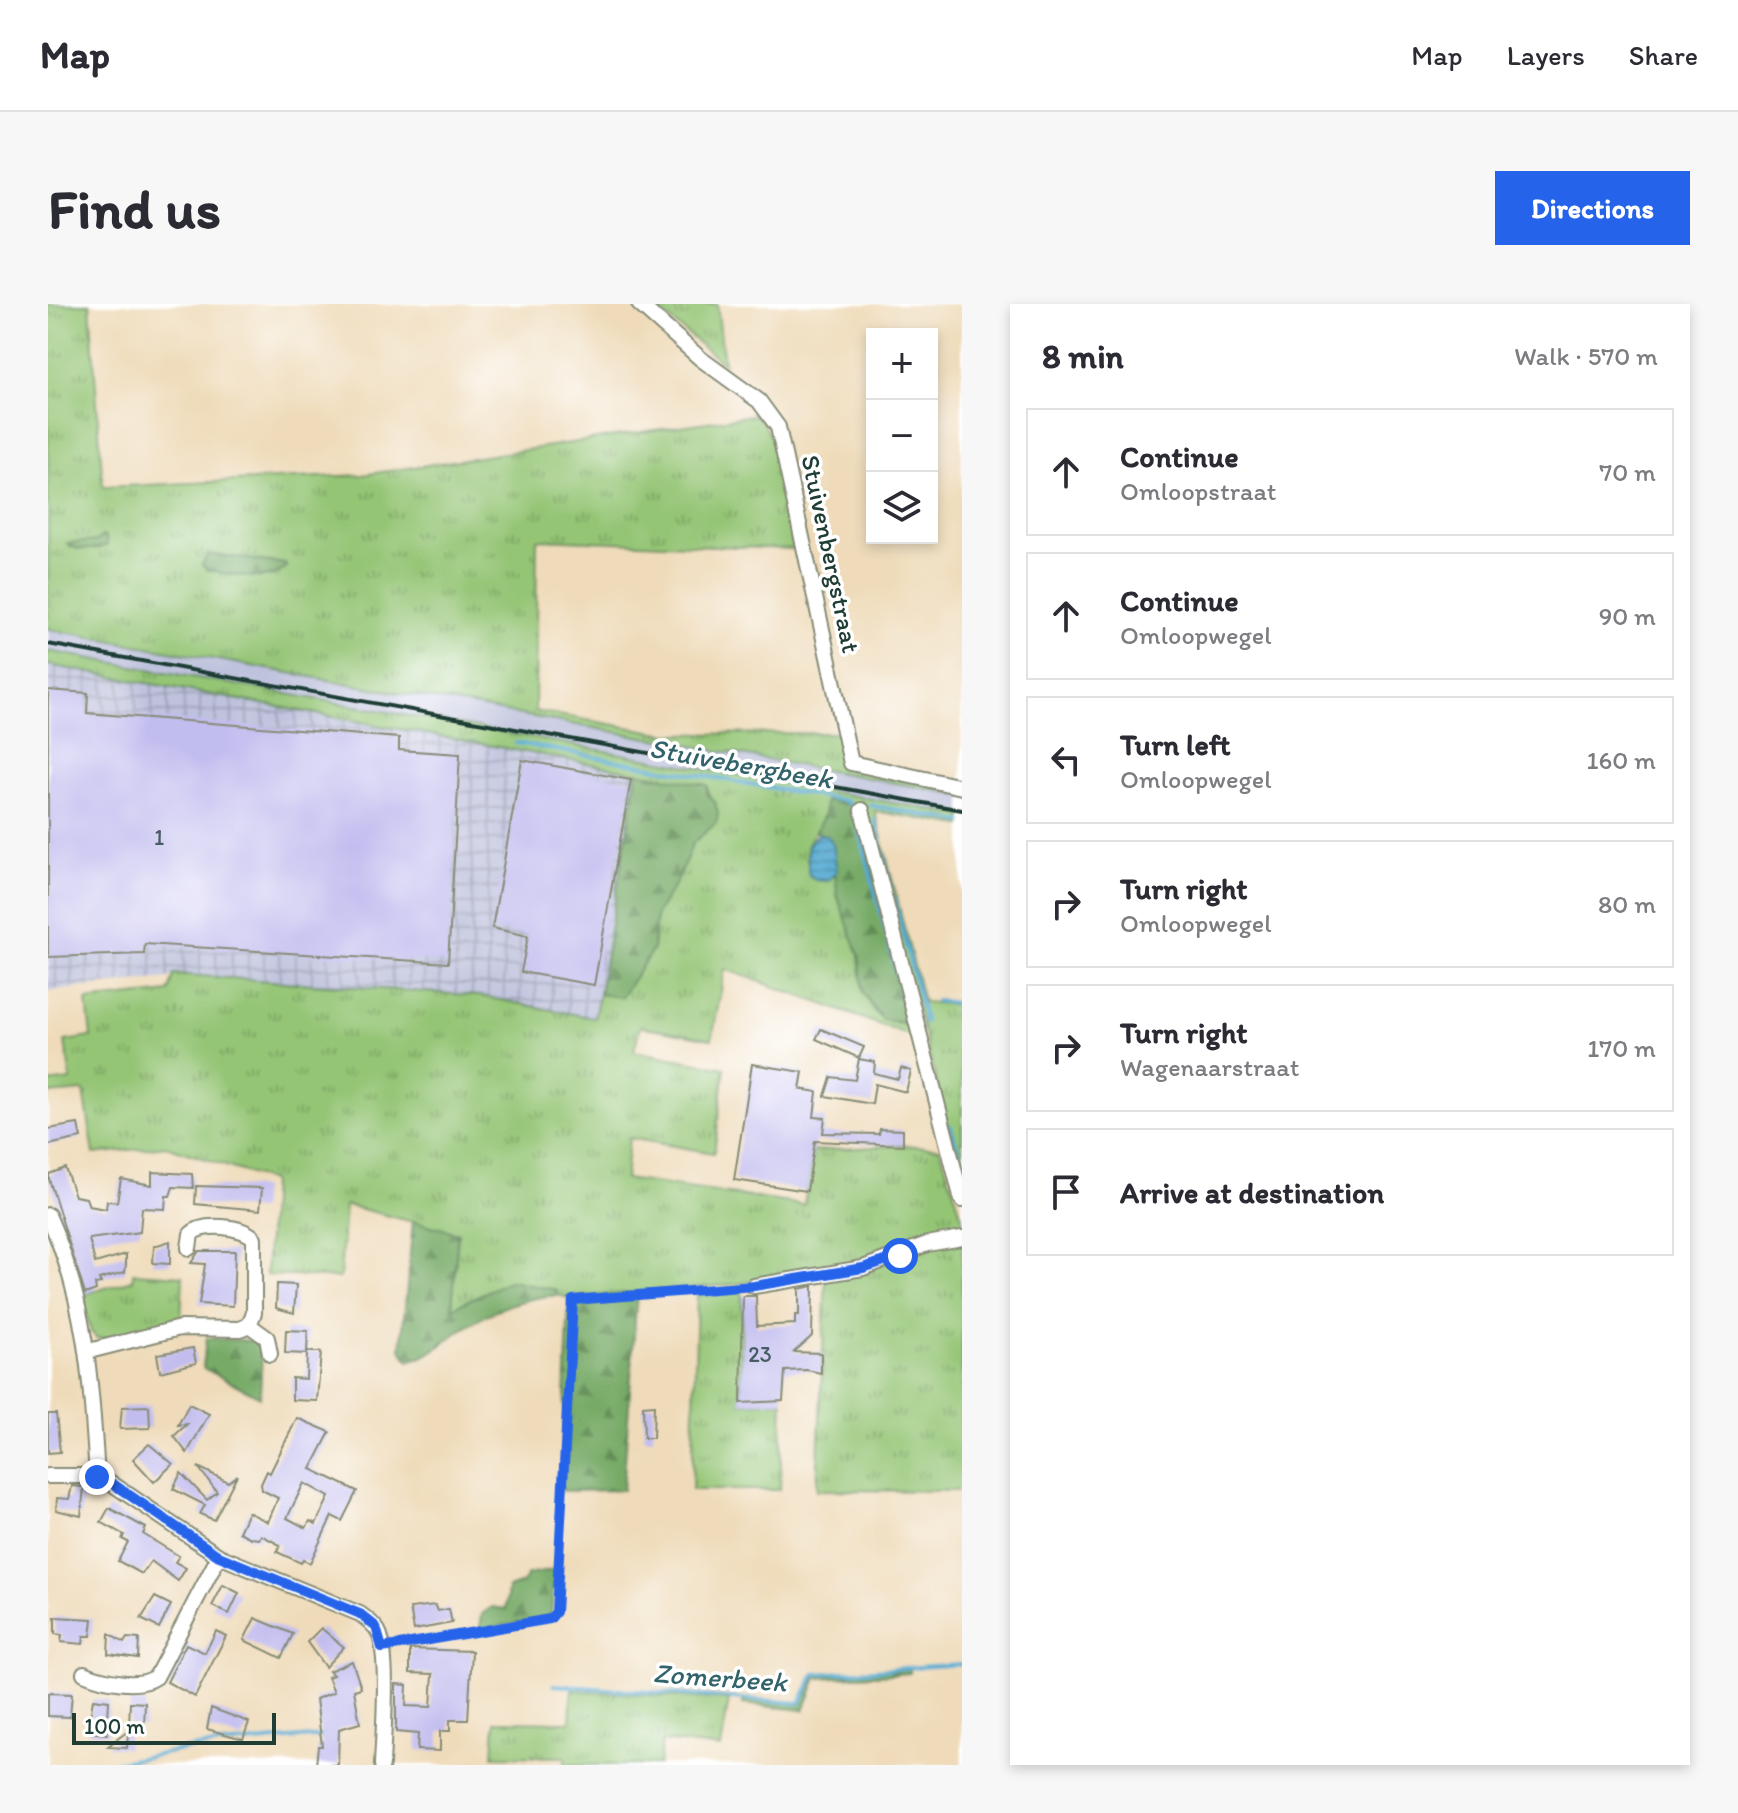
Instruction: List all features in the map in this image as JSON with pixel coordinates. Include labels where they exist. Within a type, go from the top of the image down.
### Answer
[{"type":"street","name":"Stuivenbergstraat","points":[[639,304],[701,359],[759,401],[778,427],[851,763],[962,787]]},
{"type":"street","points":[[862,810],[962,1200]]},
{"type":"street","points":[[48,1215],[70,1275],[89,1351],[97,1477]]},
{"type":"street","points":[[189,1248],[191,1234],[200,1228],[241,1230],[254,1238],[254,1313],[249,1325]]},
{"type":"street","points":[[754,1286],[873,1266],[927,1244],[962,1238]]},
{"type":"street","points":[[89,1351],[180,1328],[236,1329],[249,1325]]},
{"type":"street","points":[[249,1325],[267,1338],[270,1354]]},
{"type":"street","points":[[48,1476],[97,1477],[113,1484],[219,1556],[360,1614],[376,1627],[382,1648],[382,1765]]},
{"type":"street","points":[[84,1673],[96,1679],[140,1682],[156,1677],[219,1556]]},
{"type":"path","points":[[382,1648],[550,1619],[555,1615],[573,1300],[754,1286]]},
{"type":"shaded area","points":[[48,627],[962,794],[962,819],[48,654]]},
{"type":"shaded area","points":[[48,665],[637,772],[594,1018],[480,996],[174,974],[170,978],[48,991]]},
{"type":"green space","points":[[48,304],[90,304],[103,487],[362,475],[758,414],[772,440],[794,549],[537,539],[535,711],[667,734],[837,733],[847,767],[962,790],[962,795],[48,629]]},
{"type":"green space","points":[[651,304],[717,304],[724,364]]},
{"type":"green space","points":[[102,536],[106,537],[107,545],[97,548],[80,549],[67,543],[96,541]]},
{"type":"green space","points":[[208,554],[285,564],[286,567],[279,573],[260,577],[208,570],[202,565]]},
{"type":"green space","points":[[48,651],[962,815],[962,826],[875,811],[923,1002],[962,1005],[962,1182],[916,1003],[825,801],[821,822],[807,849],[810,877],[822,881],[836,875],[839,900],[857,947],[869,1002],[882,1018],[911,1024],[914,1037],[725,969],[712,1039],[640,1026],[634,1051],[725,1068],[714,1153],[629,1138],[625,1179],[804,1205],[813,1151],[903,1145],[940,1148],[962,1217],[962,1233],[875,1262],[736,1284],[569,1298],[557,1295],[557,1290],[509,1281],[452,1308],[458,1233],[345,1205],[340,1278],[266,1275],[271,1181],[166,1146],[94,1154],[84,1091],[48,1094],[48,1083],[71,1080],[65,1041],[91,1037],[87,1001],[169,992],[174,974],[480,996],[594,1018],[599,994],[621,997],[653,949],[656,914],[693,842],[716,823],[707,785],[48,665]]},
{"type":"green space","points":[[637,772],[707,785],[707,794],[715,802],[718,814],[716,823],[693,843],[676,883],[656,914],[653,949],[621,997],[599,994]]},
{"type":"green space","points":[[825,801],[857,806],[911,1024],[883,1020],[863,993],[859,955],[837,895],[833,844],[828,836],[816,832],[824,815]]},
{"type":"green space","points":[[413,1221],[458,1233],[452,1308],[509,1281],[557,1290],[557,1295],[519,1302],[497,1310],[430,1352],[409,1361],[401,1349]]},
{"type":"green space","points":[[962,1241],[962,1491],[817,1490],[826,1277],[927,1246]]},
{"type":"green space","points":[[133,1273],[183,1276],[181,1322],[98,1339],[91,1332],[81,1295],[133,1280]]},
{"type":"green space","points":[[742,1288],[741,1403],[783,1401],[780,1490],[692,1490],[697,1291]]},
{"type":"green space","points":[[637,1292],[623,1490],[561,1491],[569,1298]]},
{"type":"green space","points":[[206,1338],[254,1341],[262,1349],[260,1397],[203,1368]]},
{"type":"green space","points":[[555,1570],[551,1616],[480,1629],[482,1614],[492,1607],[506,1609],[508,1588],[522,1583],[527,1575]]},
{"type":"green space","points":[[910,1669],[910,1673],[817,1678],[804,1710],[743,1704],[743,1699],[801,1704],[818,1673]]},
{"type":"green space","points":[[572,1690],[729,1700],[721,1748],[662,1741],[659,1765],[565,1765],[565,1757],[493,1756],[495,1721],[570,1722]]},
{"type":"water","points":[[818,834],[828,836],[833,844],[837,871],[828,881],[815,880],[808,873],[808,845]]},
{"type":"building","points":[[48,690],[88,693],[87,713],[399,738],[399,750],[460,754],[448,963],[145,944],[144,954],[48,957]]},
{"type":"building","points":[[522,760],[631,780],[594,985],[521,972],[528,936],[492,928]]},
{"type":"building","points":[[821,1029],[864,1047],[859,1058],[816,1039]]},
{"type":"building","points":[[859,1059],[875,1062],[874,1073],[898,1079],[901,1068],[911,1071],[906,1092],[875,1084],[872,1104],[825,1096],[831,1077],[855,1080]]},
{"type":"building","points":[[752,1064],[803,1072],[800,1089],[817,1092],[814,1117],[825,1118],[823,1133],[879,1134],[880,1129],[903,1130],[903,1145],[815,1141],[807,1191],[734,1180]]},
{"type":"building","points":[[78,1124],[81,1138],[48,1145],[48,1129]]},
{"type":"building","points":[[65,1168],[75,1196],[86,1198],[89,1206],[106,1209],[107,1201],[117,1202],[121,1179],[152,1185],[152,1172],[192,1174],[193,1188],[173,1187],[170,1196],[166,1196],[165,1209],[142,1208],[140,1232],[89,1239],[95,1263],[126,1254],[126,1264],[125,1272],[99,1279],[101,1283],[95,1284],[96,1290],[85,1294],[49,1179],[49,1174]]},
{"type":"building","points":[[196,1186],[262,1188],[260,1210],[195,1204]]},
{"type":"building","points":[[170,1241],[170,1264],[153,1263],[154,1246]]},
{"type":"building","points":[[199,1251],[235,1251],[233,1306],[199,1304],[205,1264],[191,1263]]},
{"type":"building","points":[[277,1284],[296,1285],[294,1313],[276,1308]]},
{"type":"building","points":[[813,1286],[812,1336],[794,1352],[821,1353],[821,1373],[785,1371],[783,1401],[741,1403],[743,1296],[756,1296],[757,1326],[795,1324],[795,1315],[799,1315],[799,1289]]},
{"type":"building","points":[[286,1330],[308,1331],[307,1352],[321,1352],[317,1401],[292,1400],[292,1378],[306,1379],[307,1354],[285,1353]]},
{"type":"building","points":[[193,1348],[196,1363],[160,1372],[157,1354]]},
{"type":"building","points":[[189,1404],[209,1414],[187,1453],[174,1436],[187,1424],[178,1425]]},
{"type":"building","points":[[654,1405],[653,1438],[644,1438],[643,1406]]},
{"type":"building","points":[[149,1406],[150,1428],[120,1429],[122,1407]]},
{"type":"building","points":[[48,1414],[56,1414],[60,1452],[48,1453]]},
{"type":"building","points":[[297,1418],[330,1432],[311,1469],[357,1491],[342,1521],[332,1516],[310,1563],[303,1560],[301,1563],[277,1552],[280,1545],[261,1535],[259,1539],[251,1538],[239,1532],[248,1512],[268,1522],[278,1498],[262,1490],[261,1484],[267,1471],[270,1473]],"holes":[[[304,1483],[329,1497],[316,1524],[310,1521],[306,1528],[287,1518]]]},
{"type":"building","points":[[149,1444],[173,1464],[154,1482],[133,1459]]},
{"type":"building","points":[[198,1467],[228,1482],[237,1475],[214,1520],[200,1514],[205,1505],[173,1489],[181,1473],[207,1500],[217,1492]]},
{"type":"building","points":[[72,1486],[84,1487],[81,1516],[56,1510],[57,1498],[69,1499]]},
{"type":"building","points":[[109,1508],[146,1528],[143,1534],[179,1556],[175,1562],[186,1568],[178,1581],[151,1561],[142,1574],[118,1561],[128,1542],[122,1539],[124,1535],[101,1522]]},
{"type":"building","points":[[223,1585],[239,1593],[229,1614],[212,1606]]},
{"type":"building","points":[[155,1597],[171,1605],[159,1628],[141,1619]]},
{"type":"building","points":[[435,1605],[438,1611],[449,1609],[452,1623],[414,1630],[410,1608]]},
{"type":"building","points":[[55,1617],[93,1619],[91,1636],[84,1636],[83,1644],[61,1642],[62,1635],[55,1634]]},
{"type":"building","points":[[255,1618],[293,1634],[281,1658],[244,1640]]},
{"type":"building","points":[[321,1628],[344,1647],[325,1667],[307,1642]]},
{"type":"building","points":[[216,1631],[226,1636],[195,1697],[167,1682],[186,1644],[205,1653]]},
{"type":"building","points":[[109,1634],[124,1643],[127,1638],[139,1639],[138,1658],[108,1654]]},
{"type":"building","points":[[410,1649],[472,1651],[468,1720],[450,1720],[450,1731],[440,1731],[440,1751],[417,1750],[418,1734],[396,1732],[396,1684],[407,1685],[406,1706],[431,1707],[433,1674],[410,1673]]},
{"type":"building","points":[[352,1661],[361,1688],[354,1690],[360,1723],[339,1729],[338,1765],[316,1765],[318,1746],[322,1746],[316,1699],[334,1692],[328,1677],[333,1675],[329,1671]]},
{"type":"building","points":[[48,1693],[72,1694],[70,1717],[48,1716]]},
{"type":"building","points":[[93,1699],[109,1701],[107,1734],[88,1732]]},
{"type":"building","points":[[130,1702],[145,1703],[144,1727],[129,1726]]},
{"type":"building","points":[[211,1708],[249,1722],[243,1739],[207,1729]]},
{"type":"building","points":[[128,1731],[127,1748],[107,1747]]},
{"type":"waterway","name":"Stuivebergbeek","points":[[516,743],[846,801],[854,810],[904,1003]]},
{"type":"waterway","points":[[869,805],[962,822]]},
{"type":"waterway","points":[[875,820],[891,888]]},
{"type":"waterway","points":[[894,897],[925,1022]]},
{"type":"waterway","name":"Stuivebergbeek","points":[[936,1001],[962,1003]]},
{"type":"waterway","points":[[951,1126],[962,1165]]},
{"type":"waterway","name":"Zomerbeek","points":[[554,1685],[800,1703],[815,1674],[962,1664]]},
{"type":"waterway","name":"Zomerbeek","points":[[104,1765],[199,1747],[323,1736]]},
{"type":"railway","points":[[48,644],[962,810]]},
{"type":"route","points":[[97,1477],[113,1484],[176,1530],[219,1556],[249,1571],[360,1614],[376,1627],[382,1648],[550,1619],[556,1612],[565,1478],[570,1306],[573,1300],[754,1286],[863,1268],[900,1256]]}]
